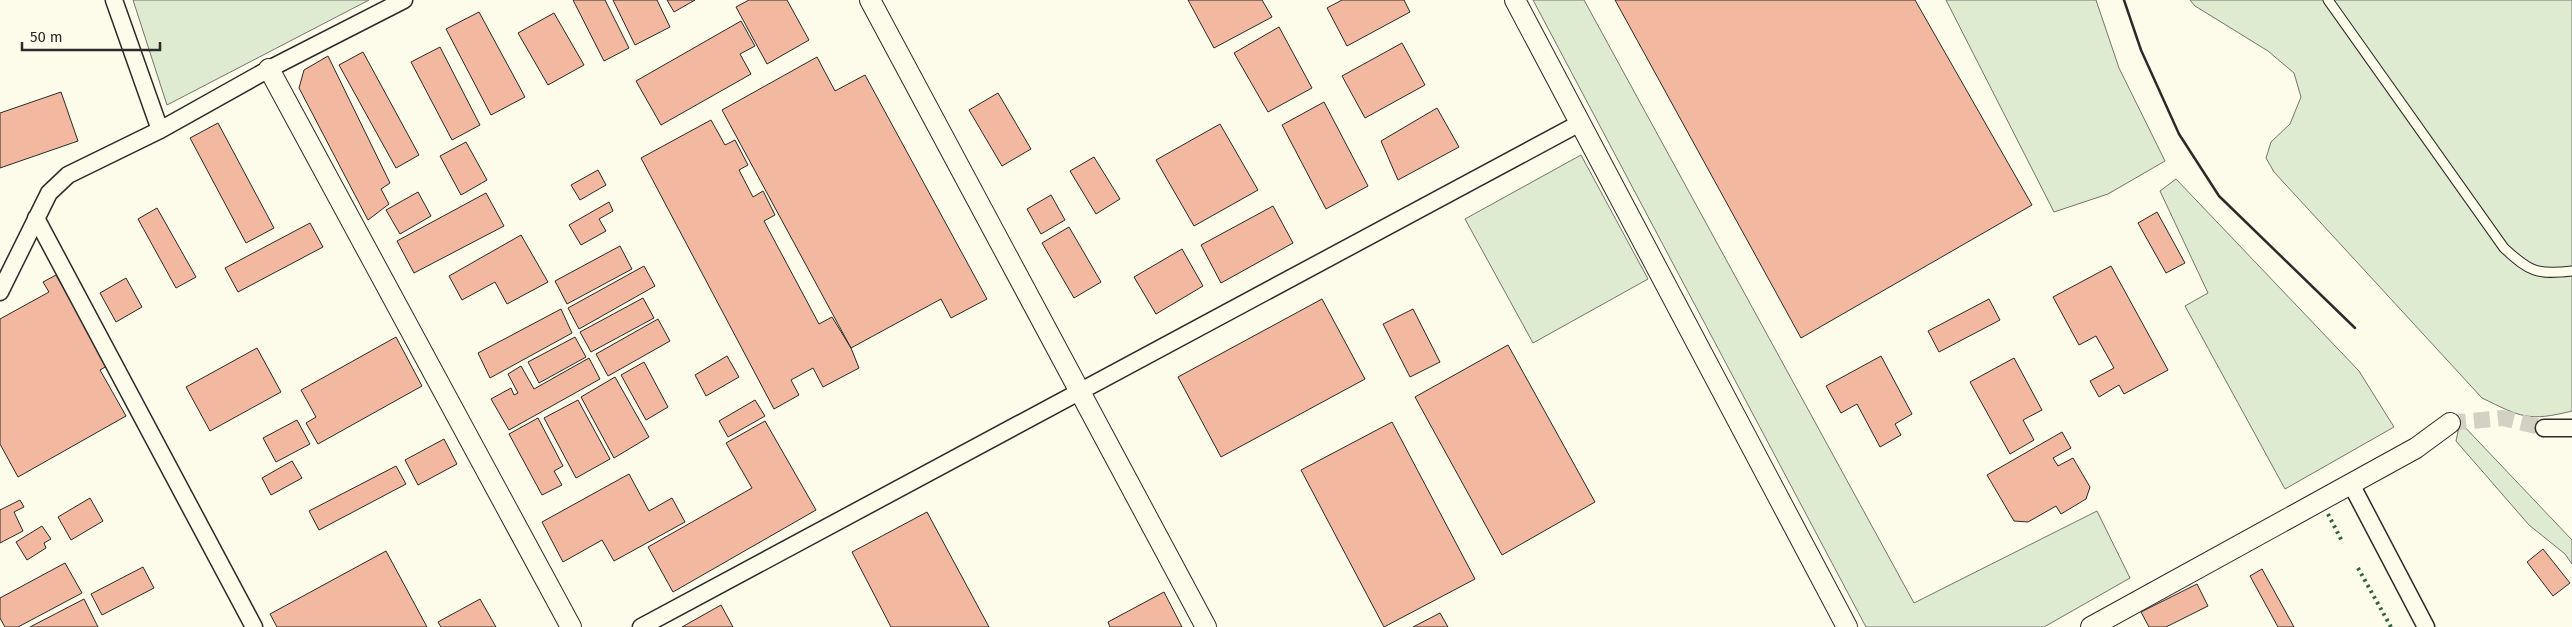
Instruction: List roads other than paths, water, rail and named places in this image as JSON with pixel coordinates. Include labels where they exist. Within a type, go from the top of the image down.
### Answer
[{"type":"street","points":[[114,0],[160,130]]},
{"type":"street","points":[[0,292],[49,193],[68,175],[160,130],[269,69],[404,0]]},
{"type":"street","points":[[870,0],[1206,627]]},
{"type":"street","points":[[1515,0],[1847,627]]},
{"type":"street","points":[[269,69],[571,627]]},
{"type":"street","points":[[641,627],[1580,123]]},
{"type":"street","points":[[36,218],[254,627]]},
{"type":"street","points":[[2091,627],[2416,448],[2450,423]]},
{"type":"street","points":[[2544,428],[2572,428]]},
{"type":"street","points":[[2351,484],[2426,627]]},
{"type":"lane","points":[[2328,0],[2504,248],[2525,267],[2546,274],[2572,271]]},
{"type":"tunnel","points":[[2450,423],[2503,418],[2544,428]]}]
